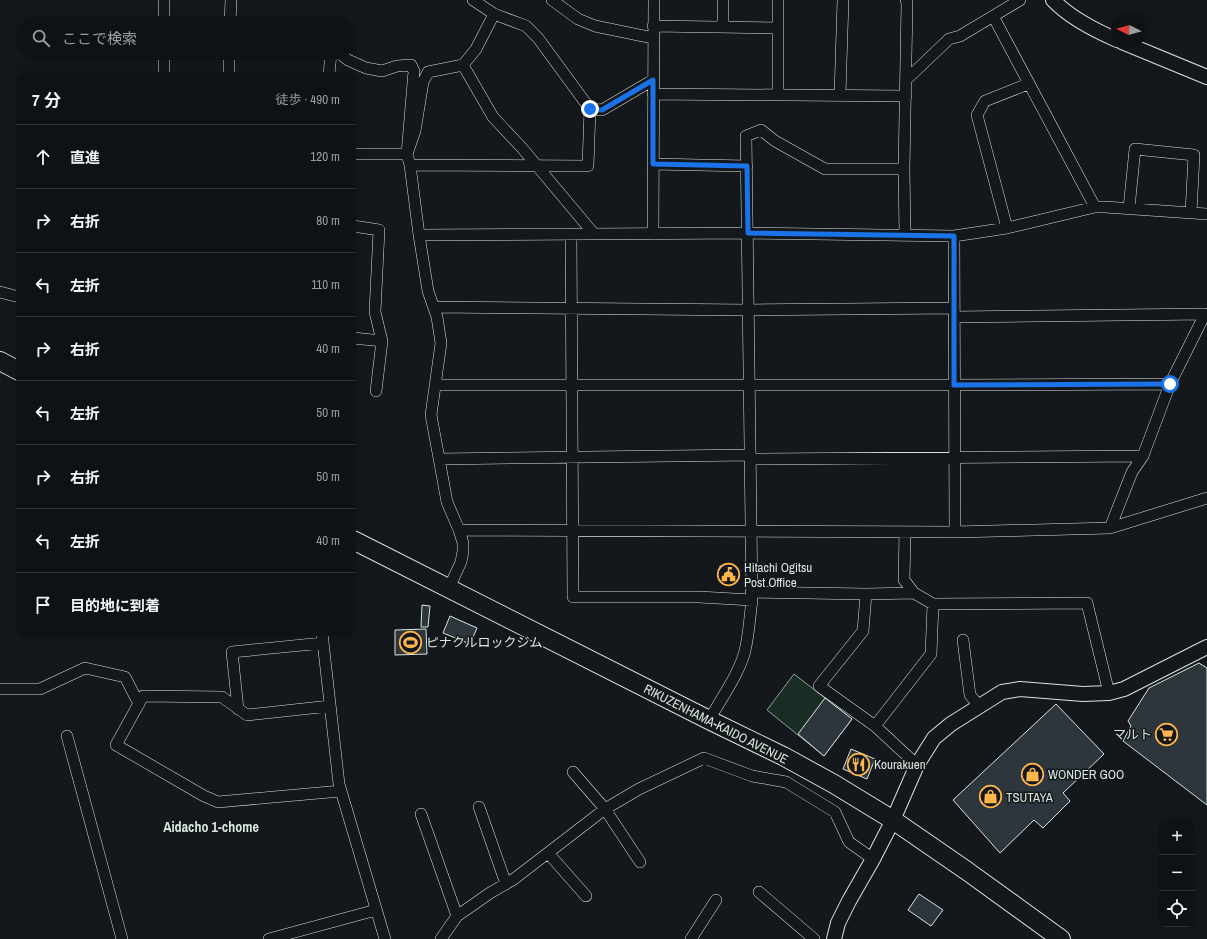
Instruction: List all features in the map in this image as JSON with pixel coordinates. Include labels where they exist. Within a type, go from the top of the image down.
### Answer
[{"type":"highway","points":[[0,361],[16,369]]},
{"type":"highway","name":"RIKUZENHAMA-KAIDO AVENUE","points":[[356,542],[708,720],[783,756],[834,784],[893,820],[1061,939]]},
{"type":"street","points":[[164,0],[164,16]]},
{"type":"street","points":[[230,16],[231,0]]},
{"type":"street","points":[[410,166],[588,166],[590,109],[538,38],[526,26],[494,14],[473,0]]},
{"type":"street","points":[[552,0],[578,19],[595,26],[654,38]]},
{"type":"street","points":[[653,234],[654,0]]},
{"type":"street","points":[[723,0],[723,27]]},
{"type":"street","points":[[778,0],[778,95]]},
{"type":"street","points":[[840,95],[843,0]]},
{"type":"street","points":[[905,236],[904,169],[906,0]]},
{"type":"street","points":[[906,80],[949,39],[960,36],[1020,0]]},
{"type":"street","points":[[1052,0],[1058,6],[1094,30],[1111,37]]},
{"type":"street","points":[[407,154],[415,131],[423,82],[428,72],[463,65],[476,49],[494,14]]},
{"type":"street","points":[[993,16],[1095,207]]},
{"type":"street","points":[[654,26],[778,28]]},
{"type":"street","points":[[1137,48],[1207,77]]},
{"type":"street","points":[[164,60],[164,72]]},
{"type":"street","points":[[229,60],[229,72]]},
{"type":"street","points":[[329,72],[330,60]]},
{"type":"street","points":[[348,60],[366,68],[382,71],[397,66],[411,65],[414,71],[407,154],[428,291],[437,316],[441,343],[431,416],[446,502],[459,530],[463,543],[461,562],[449,588]]},
{"type":"street","points":[[463,65],[493,117],[594,234]]},
{"type":"street","points":[[590,109],[602,110],[653,80]]},
{"type":"street","points":[[1006,228],[977,114],[985,101],[1028,84]]},
{"type":"street","points":[[653,94],[906,96]]},
{"type":"street","points":[[708,720],[732,680],[746,647],[752,596],[746,136],[761,130],[776,141],[825,169],[904,169]]},
{"type":"street","points":[[1129,208],[1135,149],[1194,155],[1191,213]]},
{"type":"street","points":[[356,154],[407,154]]},
{"type":"street","points":[[653,164],[747,166]]},
{"type":"street","points":[[419,236],[748,233],[954,236],[1006,228],[1095,207],[1207,214]]},
{"type":"street","points":[[356,226],[379,230],[375,312],[382,341],[376,391]]},
{"type":"street","points":[[572,234],[573,597],[699,597],[914,593]]},
{"type":"street","points":[[954,236],[955,532]]},
{"type":"street","points":[[0,292],[16,296]]},
{"type":"street","points":[[434,307],[954,313],[1206,314],[1170,384],[1143,456],[1132,472],[1110,528]]},
{"type":"street","points":[[356,338],[382,341]]},
{"type":"street","points":[[435,385],[1170,384]]},
{"type":"street","points":[[438,459],[572,457],[954,458],[1143,456]]},
{"type":"street","points":[[459,530],[955,532],[1110,528],[1207,498]]},
{"type":"street","points":[[905,532],[904,580],[914,593],[933,604],[1087,603],[1110,693]]},
{"type":"street","points":[[866,594],[863,631],[819,686],[875,726],[917,764]]},
{"type":"street","points":[[875,726],[932,654],[933,604]]},
{"type":"street","points":[[238,708],[232,652],[323,638],[339,784],[385,939]]},
{"type":"street","points":[[963,640],[970,696],[979,706]]},
{"type":"street","points":[[834,939],[841,917],[893,820],[917,764],[934,738],[950,724],[1002,692],[1020,689],[1083,694],[1110,693],[1124,689],[1207,647]]},
{"type":"street","points":[[0,690],[40,689],[85,668],[125,677],[139,704]]},
{"type":"street","points":[[330,706],[247,715],[222,696],[143,696],[116,745],[204,796],[218,802],[341,791]]},
{"type":"street","points":[[66,736],[122,939]]},
{"type":"street","points":[[441,939],[458,916],[490,893],[514,879],[605,809],[638,789],[704,758],[752,776],[786,782],[835,812],[849,842],[873,859]]},
{"type":"street","points":[[573,772],[605,809],[640,862]]},
{"type":"street","points":[[479,807],[506,884]]},
{"type":"street","points":[[421,814],[458,916]]},
{"type":"street","points":[[548,853],[586,896]]},
{"type":"street","points":[[759,892],[814,939]]},
{"type":"street","points":[[691,939],[716,900]]},
{"type":"street","points":[[268,939],[376,910]]},
{"type":"green space","points":[[794,674],[852,719],[824,756],[767,710]]},
{"type":"building","points":[[720,566],[737,568],[736,580],[719,580]]},
{"type":"building","points":[[422,605],[430,606],[428,627],[421,627]]},
{"type":"building","points":[[450,616],[477,628],[470,644],[443,633]]},
{"type":"building","name":"ピナクルロックジム","points":[[426,629],[427,654],[395,655],[395,630]]},
{"type":"building","name":"マルト","points":[[1199,663],[1207,668],[1207,805],[1123,741],[1131,726],[1128,721],[1149,688]]},
{"type":"building","points":[[825,698],[852,719],[824,756],[798,734]]},
{"type":"building","name":"WONDER GOO","points":[[1056,704],[1104,754],[1063,793],[1070,801],[1043,828],[1034,820],[1000,853],[953,800]]},
{"type":"building","name":"Kourakuen","points":[[851,749],[875,759],[867,779],[843,769]]},
{"type":"building","points":[[919,894],[943,910],[931,926],[908,910]]},
{"type":"place","name":"Hitachi Ogitsu Post Office","points":[[728,574]]},
{"type":"place","name":"ピナクルロックジム","points":[[411,642]]},
{"type":"place","name":"マルト","points":[[1167,734]]},
{"type":"place","name":"Kourakuen","points":[[859,764]]},
{"type":"place","name":"WONDER GOO","points":[[1032,774]]},
{"type":"place","name":"TSUTAYA","points":[[990,797]]},
{"type":"district","name":"Aidacho 1-chome","points":[[211,827]]},
{"type":"route","points":[[590,109],[602,110],[653,80],[653,164],[747,166],[748,233],[954,236],[954,385],[1170,384]]}]
